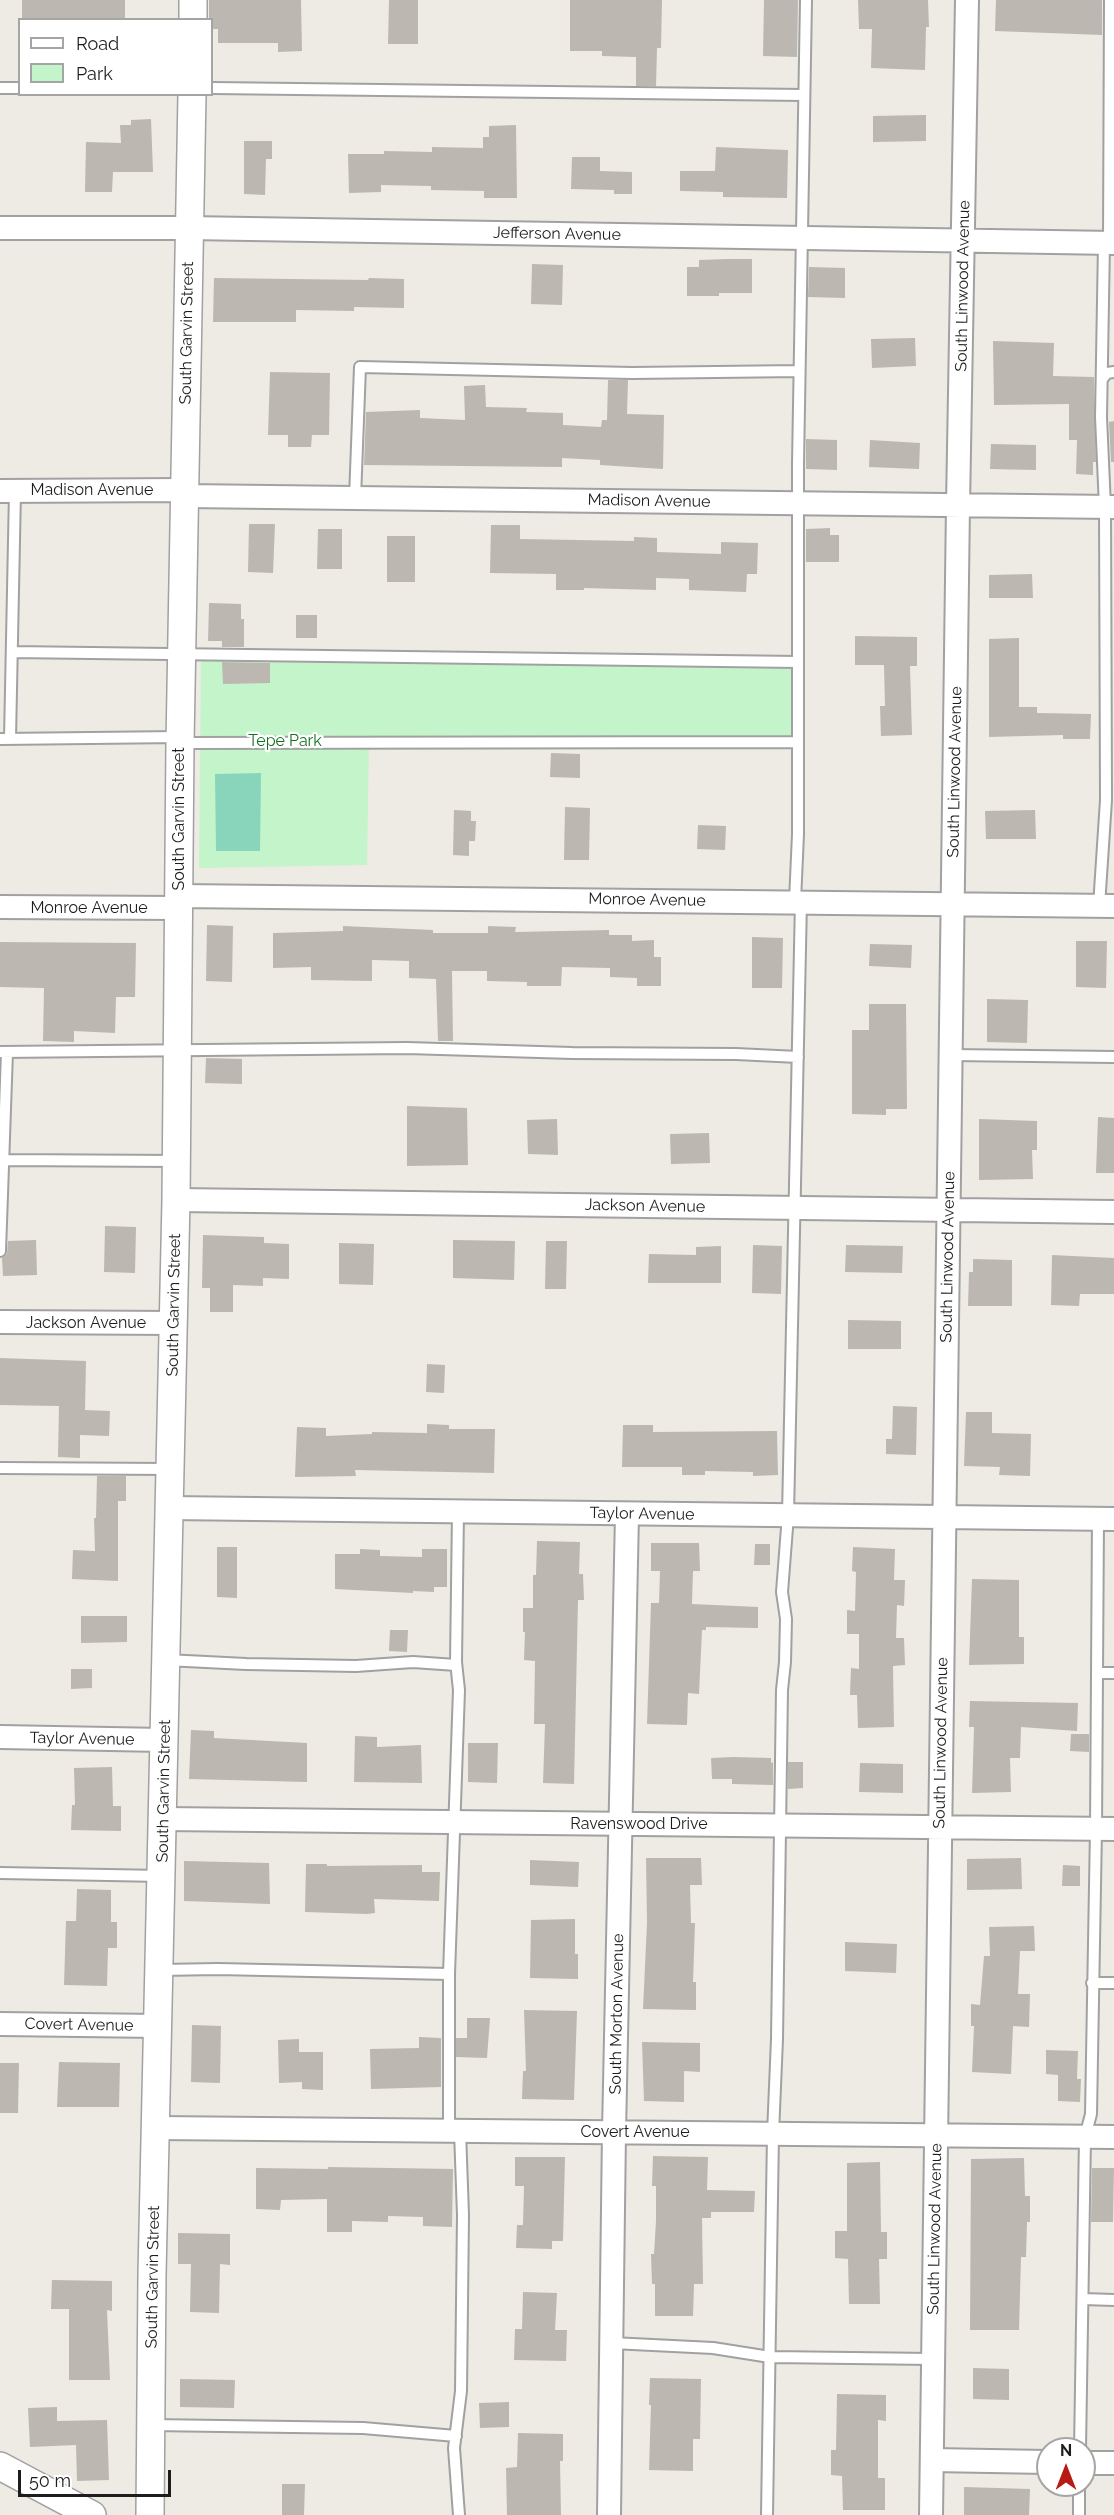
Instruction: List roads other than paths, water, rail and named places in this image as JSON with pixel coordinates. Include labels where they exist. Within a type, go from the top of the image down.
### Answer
[{"type":"street","points":[[193,18],[194,0]]},
{"type":"street","name":"South Linwood Avenue","points":[[931,2515],[967,0]]},
{"type":"street","name":"South Garvin Street","points":[[150,2515],[179,1052],[180,740],[192,96]]},
{"type":"street","name":"Jefferson Avenue","points":[[0,228],[188,228],[1109,243]]},
{"type":"street","name":"Madison Avenue","points":[[8,491],[355,498],[1110,507]]},
{"type":"street","name":"Monroe Avenue","points":[[0,907],[179,902],[798,901],[1107,906]]},
{"type":"street","name":"Jackson Avenue","points":[[176,1200],[1114,1212]]},
{"type":"street","name":"Jackson Avenue","points":[[0,1322],[173,1323]]},
{"type":"street","name":"Taylor Avenue","points":[[169,1508],[1106,1519]]},
{"type":"street","name":"South Morton Avenue","points":[[609,2515],[614,2132],[627,1514]]},
{"type":"street","name":"Taylor Avenue","points":[[0,1737],[165,1740]]},
{"type":"street","name":"Ravenswood Drive","points":[[163,1819],[1105,1829]]},
{"type":"street","name":"Covert Avenue","points":[[0,2024],[159,2026]]},
{"type":"street","name":"Covert Avenue","points":[[157,2128],[1114,2137]]},
{"type":"street","points":[[932,2460],[1036,2462]]},
{"type":"street","points":[[1096,2463],[1114,2463]]},
{"type":"street","points":[[0,2466],[92,2515]]},
{"type":"lane","points":[[767,2515],[779,1825],[786,1619],[783,1592],[788,1515],[798,1057],[798,503],[806,0]]},
{"type":"lane","points":[[1107,906],[1106,800],[1110,754],[1110,507],[1101,417],[1109,243],[1110,0]]},
{"type":"lane","points":[[0,88],[18,88]]},
{"type":"lane","points":[[213,88],[804,94]]},
{"type":"lane","points":[[355,498],[360,368],[632,373],[799,371]]},
{"type":"lane","points":[[1102,379],[1107,373],[1114,372]]},
{"type":"lane","points":[[8,491],[12,652],[5,739],[797,742]]},
{"type":"lane","points":[[12,652],[798,662]]},
{"type":"lane","points":[[0,1251],[3,1052],[407,1048],[798,1057]]},
{"type":"lane","points":[[951,1055],[1114,1057]]},
{"type":"lane","points":[[3,1160],[177,1161]]},
{"type":"lane","points":[[0,1468],[170,1469]]},
{"type":"lane","points":[[458,1512],[456,1665],[459,1690],[449,1974],[455,2131],[463,2215],[461,2391],[454,2448],[459,2515]]},
{"type":"lane","points":[[1080,2437],[1085,2137],[1091,2114],[1092,1983],[1105,1829],[1098,1673],[1106,1519]]},
{"type":"lane","points":[[166,1660],[356,1666],[413,1662],[456,1665]]},
{"type":"lane","points":[[1098,1673],[1114,1673]]},
{"type":"lane","points":[[0,1873],[162,1876]]},
{"type":"lane","points":[[160,1970],[218,1969],[449,1974]]},
{"type":"lane","points":[[1092,1983],[1114,1983]]},
{"type":"lane","points":[[1083,2299],[1114,2300]]},
{"type":"lane","points":[[612,2343],[713,2348],[770,2357],[933,2359]]},
{"type":"lane","points":[[151,2425],[363,2428],[456,2436]]},
{"type":"lane","points":[[1079,2497],[1079,2515]]},
{"type":"park label","name":"Tepe Park","points":[[285,741]]}]
